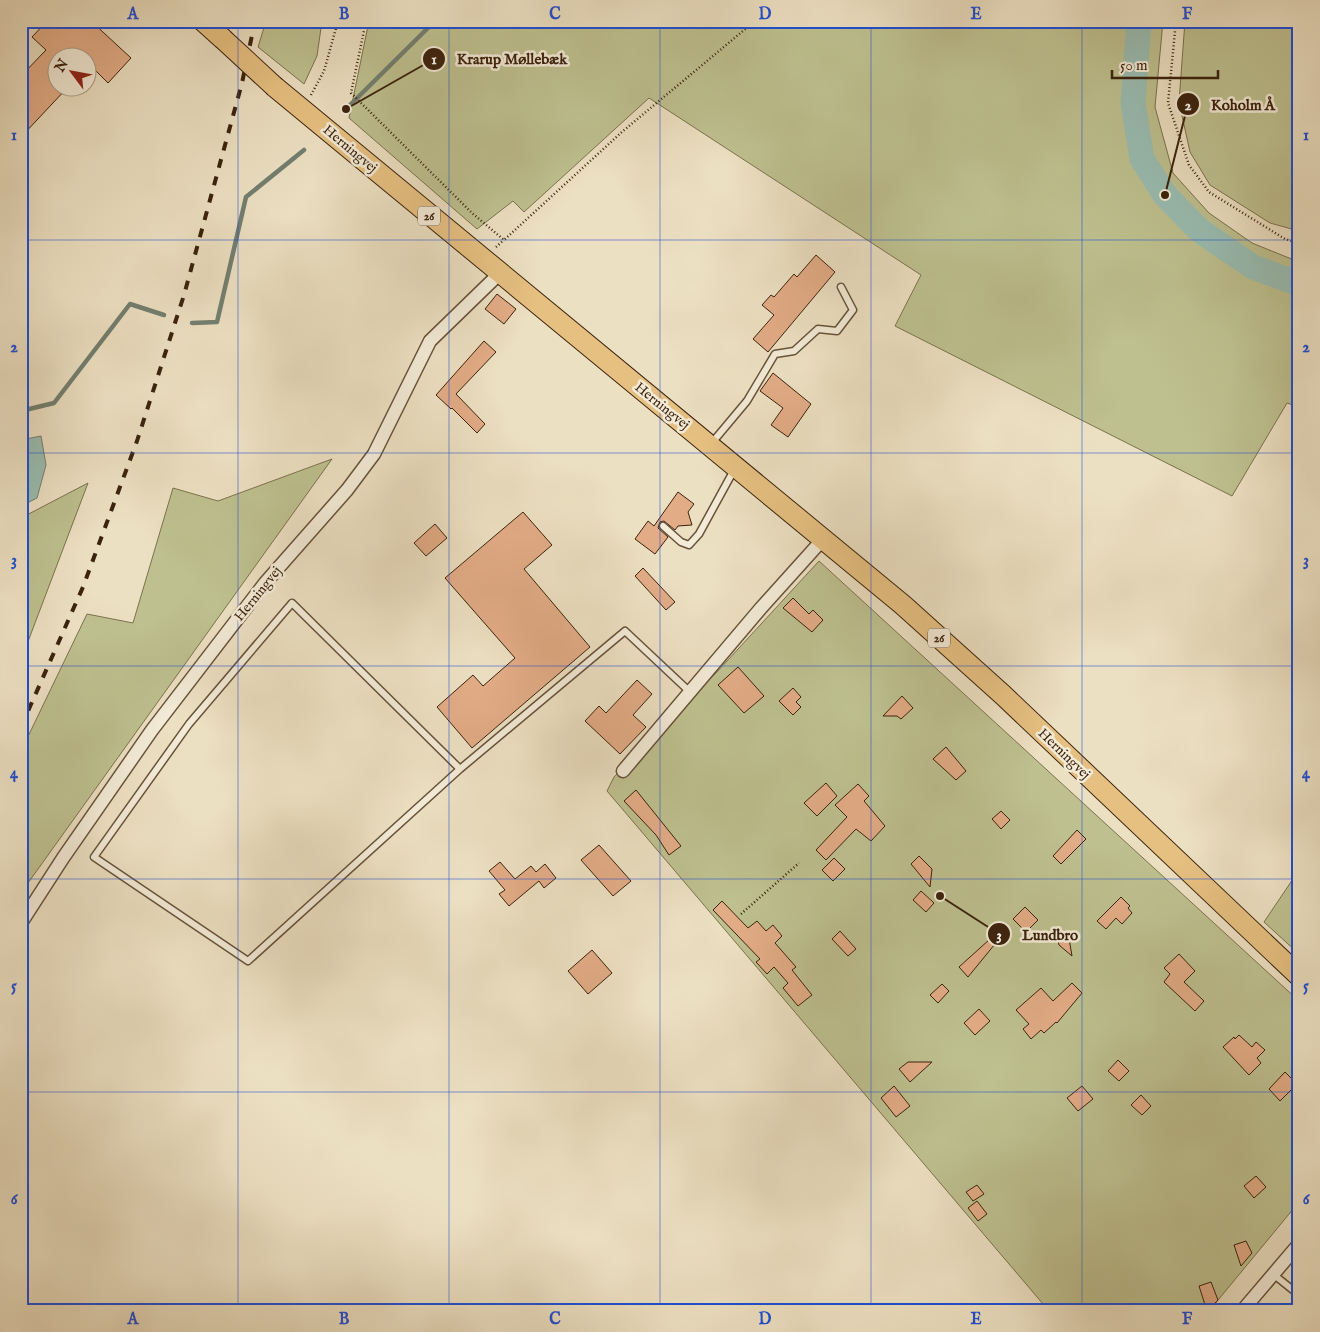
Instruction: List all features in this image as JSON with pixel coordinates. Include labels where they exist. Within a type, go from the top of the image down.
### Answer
[{"type":"main road","name":"Herningvej","points":[[203,21],[300,108],[903,605],[1003,695],[1299,976]]},
{"type":"street","name":"Herningvej","points":[[21,923],[63,858],[152,730],[265,583],[348,490],[374,454],[430,341],[500,273]]},
{"type":"street","points":[[623,771],[824,538]]},
{"type":"street","points":[[1242,1311],[1299,1244]]},
{"type":"lane","points":[[710,446],[747,401],[775,354],[794,351],[818,329],[837,331],[853,310],[841,287]]},
{"type":"lane","points":[[662,526],[681,542],[689,545],[699,534],[736,466]]},
{"type":"lane","points":[[460,769],[292,603],[189,724],[94,857],[248,961],[460,769],[625,631],[690,692]]},
{"type":"lane","points":[[1273,1274],[1299,1295]]},
{"type":"path","points":[[300,108],[313,92],[324,71],[338,21]]},
{"type":"path","points":[[366,21],[351,93],[472,212],[504,240],[623,131],[755,21]]},
{"type":"path","points":[[1176,21],[1168,103],[1189,165],[1209,192],[1285,239],[1299,243]]},
{"type":"path","points":[[741,914],[799,863]]},
{"type":"green space","points":[[266,21],[322,21],[317,56],[304,84],[258,47]]},
{"type":"green space","points":[[369,21],[1163,21],[1155,107],[1173,173],[1209,213],[1252,243],[1299,262],[1299,407],[1287,403],[1232,496],[895,326],[921,275],[649,98],[524,212],[513,201],[477,229],[349,118]]},
{"type":"green space","points":[[1185,21],[1299,21],[1299,231],[1270,223],[1210,185],[1190,152],[1179,102]]},
{"type":"green space","points":[[332,459],[21,892],[21,751],[87,614],[133,623],[173,488],[218,501]]},
{"type":"green space","points":[[88,483],[21,660],[21,518]]},
{"type":"green space","points":[[819,561],[1299,1001],[1299,1202],[1209,1311],[1049,1311],[607,791],[614,777],[716,673]]},
{"type":"green space","points":[[1299,870],[1299,954],[1264,922]]},
{"type":"water","points":[[41,436],[46,465],[37,498],[21,506],[21,440]]},
{"type":"building","points":[[47,21],[91,21],[131,58],[108,83],[98,73],[98,48],[48,48],[48,98],[58,98],[21,137],[21,76],[46,50],[32,37]]},
{"type":"building","points":[[816,255],[835,272],[768,352],[753,339],[774,315],[762,305],[771,295],[774,297],[794,274],[797,277]]},
{"type":"building","points":[[497,294],[516,309],[504,324],[485,309]]},
{"type":"building","points":[[484,341],[496,352],[456,394],[485,424],[477,433],[436,395]]},
{"type":"building","points":[[773,373],[811,404],[788,437],[771,425],[783,408],[760,391]]},
{"type":"building","points":[[678,492],[694,504],[688,512],[692,525],[678,526],[675,530],[664,521],[660,522],[658,528],[668,537],[655,554],[635,539],[648,521],[654,526]]},
{"type":"building","points":[[523,512],[552,545],[524,569],[590,647],[472,748],[437,707],[473,675],[483,686],[515,658],[445,578]]},
{"type":"building","points":[[435,524],[447,538],[426,556],[414,543]]},
{"type":"building","points":[[643,568],[675,602],[666,610],[635,576]]},
{"type":"building","points":[[793,598],[809,614],[813,610],[823,620],[812,632],[783,608]]},
{"type":"building","points":[[738,667],[764,696],[744,713],[718,685]]},
{"type":"building","points":[[637,680],[652,694],[633,715],[646,727],[620,754],[585,721],[599,706],[606,713]]},
{"type":"building","points":[[793,688],[801,697],[796,702],[801,707],[793,715],[779,701]]},
{"type":"building","points":[[902,696],[913,708],[901,719],[897,716],[883,716]]},
{"type":"building","points":[[946,747],[966,771],[956,780],[933,759]]},
{"type":"building","points":[[826,783],[837,796],[817,816],[804,803]]},
{"type":"building","points":[[858,784],[869,796],[864,801],[885,826],[871,841],[856,829],[826,860],[816,850],[847,817],[835,805]]},
{"type":"building","points":[[636,790],[681,846],[669,855],[656,835],[624,801]]},
{"type":"building","points":[[1001,811],[1010,820],[1001,829],[992,819]]},
{"type":"building","points":[[1077,830],[1086,839],[1061,864],[1053,856]]},
{"type":"building","points":[[599,845],[631,881],[613,896],[581,860]]},
{"type":"building","points":[[919,856],[932,869],[930,887],[911,864]]},
{"type":"building","points":[[834,858],[845,869],[833,881],[822,870]]},
{"type":"building","points":[[500,862],[515,879],[531,866],[536,872],[545,864],[556,878],[544,888],[539,881],[509,906],[499,894],[505,890],[489,871]]},
{"type":"building","points":[[921,891],[934,903],[926,912],[913,900]]},
{"type":"building","points":[[1121,897],[1130,906],[1128,908],[1132,913],[1122,924],[1116,918],[1106,929],[1097,921]]},
{"type":"building","points":[[722,901],[748,928],[757,921],[766,931],[773,925],[782,936],[775,943],[796,967],[792,970],[812,995],[798,1006],[783,988],[788,983],[774,967],[767,974],[756,962],[760,959],[713,910]]},
{"type":"building","points":[[1025,907],[1038,920],[1026,932],[1013,919]]},
{"type":"building","points":[[840,931],[856,949],[848,956],[832,939]]},
{"type":"building","points":[[1068,933],[1072,956],[1059,945],[1057,935]]},
{"type":"building","points":[[990,939],[995,944],[968,977],[959,967]]},
{"type":"building","points":[[592,950],[612,973],[588,994],[568,971]]},
{"type":"building","points":[[1179,954],[1195,971],[1184,982],[1204,1001],[1195,1011],[1164,982],[1170,974],[1164,968]]},
{"type":"building","points":[[1072,983],[1082,993],[1057,1023],[1044,1033],[1041,1030],[1031,1039],[1023,1029],[1029,1024],[1016,1010],[1041,988],[1053,1001]]},
{"type":"building","points":[[942,984],[949,991],[938,1003],[930,995]]},
{"type":"building","points":[[979,1009],[990,1021],[975,1035],[964,1023]]},
{"type":"building","points":[[1239,1035],[1252,1047],[1256,1042],[1265,1050],[1257,1058],[1261,1063],[1249,1075],[1223,1047]]},
{"type":"building","points":[[1118,1060],[1129,1071],[1119,1081],[1108,1071]]},
{"type":"building","points":[[908,1062],[932,1062],[910,1082],[899,1069]]},
{"type":"building","points":[[1285,1072],[1297,1084],[1280,1101],[1269,1089]]},
{"type":"building","points":[[894,1086],[910,1106],[896,1117],[881,1098]]},
{"type":"building","points":[[1082,1086],[1093,1099],[1078,1111],[1067,1098]]},
{"type":"building","points":[[1141,1095],[1151,1106],[1142,1115],[1131,1105]]},
{"type":"building","points":[[1256,1176],[1266,1187],[1254,1198],[1244,1186]]},
{"type":"building","points":[[977,1185],[984,1194],[973,1201],[966,1192]]},
{"type":"building","points":[[977,1201],[987,1214],[978,1221],[968,1208]]},
{"type":"building","points":[[1246,1241],[1252,1253],[1241,1266],[1234,1245]]},
{"type":"building","points":[[1211,1282],[1218,1300],[1207,1311],[1199,1286]]},
{"type":"waterway","points":[[346,109],[435,21]]},
{"type":"waterway","points":[[1139,21],[1133,103],[1142,159],[1165,195],[1199,230],[1253,267],[1299,284]]},
{"type":"waterway","points":[[192,323],[217,322],[246,197],[304,150]]},
{"type":"waterway","points":[[21,411],[54,403],[130,304],[164,315]]},
{"type":"railway","points":[[21,727],[83,587],[137,441],[184,295],[242,83],[255,21]]},
{"type":"place","name":"Krarup Møllebæk","points":[[346,109]]},
{"type":"place","name":"Koholm Å","points":[[1165,195]]},
{"type":"place","name":"Lundbro","points":[[940,896]]}]
